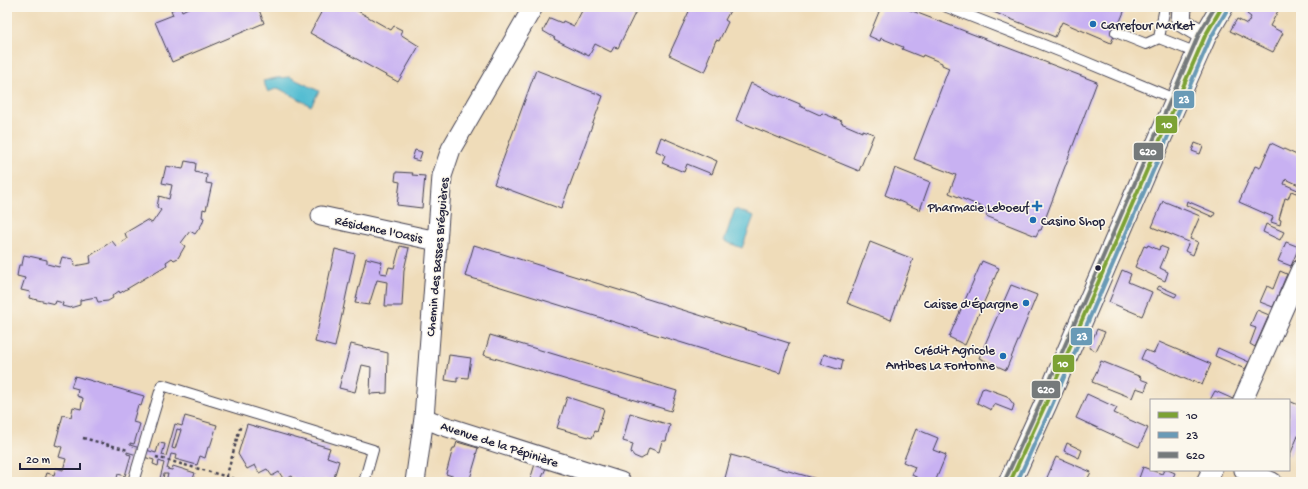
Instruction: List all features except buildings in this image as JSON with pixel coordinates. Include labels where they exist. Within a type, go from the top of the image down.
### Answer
[{"type":"main road","points":[[1010,482],[1046,403],[1201,45],[1222,7]]},
{"type":"street","name":"Chemin des Basses Bréguières","points":[[415,482],[424,418],[442,176],[451,148],[533,7]]},
{"type":"street","points":[[1182,7],[1181,22],[1201,45]]},
{"type":"street","name":"Résidence l'Oasis","points":[[320,216],[437,241]]},
{"type":"street","points":[[1243,399],[1301,269]]},
{"type":"street","name":"Avenue de la Pépinière","points":[[424,418],[441,425],[621,482]]},
{"type":"street","points":[[1206,482],[1212,471]]},
{"type":"street","points":[[1246,471],[1272,482]]},
{"type":"lane","points":[[946,7],[1064,53],[1177,100]]},
{"type":"lane","points":[[1159,38],[1164,7]]},
{"type":"lane","points":[[1116,32],[1146,44],[1159,38],[1201,45]]},
{"type":"lane","points":[[133,482],[162,385],[373,450],[364,482]]},
{"type":"path","points":[[225,482],[245,410]]},
{"type":"path","points":[[83,438],[128,450]]},
{"type":"path","points":[[151,456],[246,482]]},
{"type":"water","points":[[290,77],[319,91],[311,106],[278,88],[268,92],[263,81]]},
{"type":"water","points":[[735,209],[754,216],[742,248],[724,241]]},
{"type":"transit line","name":"620","points":[[1005,480],[1041,401],[1199,34],[1215,7]]},
{"type":"transit line","name":"10","points":[[1010,482],[1046,403],[1205,36],[1222,7]]},
{"type":"transit line","name":"23","points":[[1017,482],[1052,405],[1210,39],[1227,10]]},
{"type":"place","name":"Carrefour Market","points":[[1093,24]]},
{"type":"place","name":"Pharmacie Leboeuf","points":[[1037,206]]},
{"type":"place","name":"Casino Shop","points":[[1033,220]]},
{"type":"place","name":"Caisse d'Épargne","points":[[1026,303]]},
{"type":"place","name":"Crédit Agricole Antibes La Fontonne","points":[[1003,356]]}]
